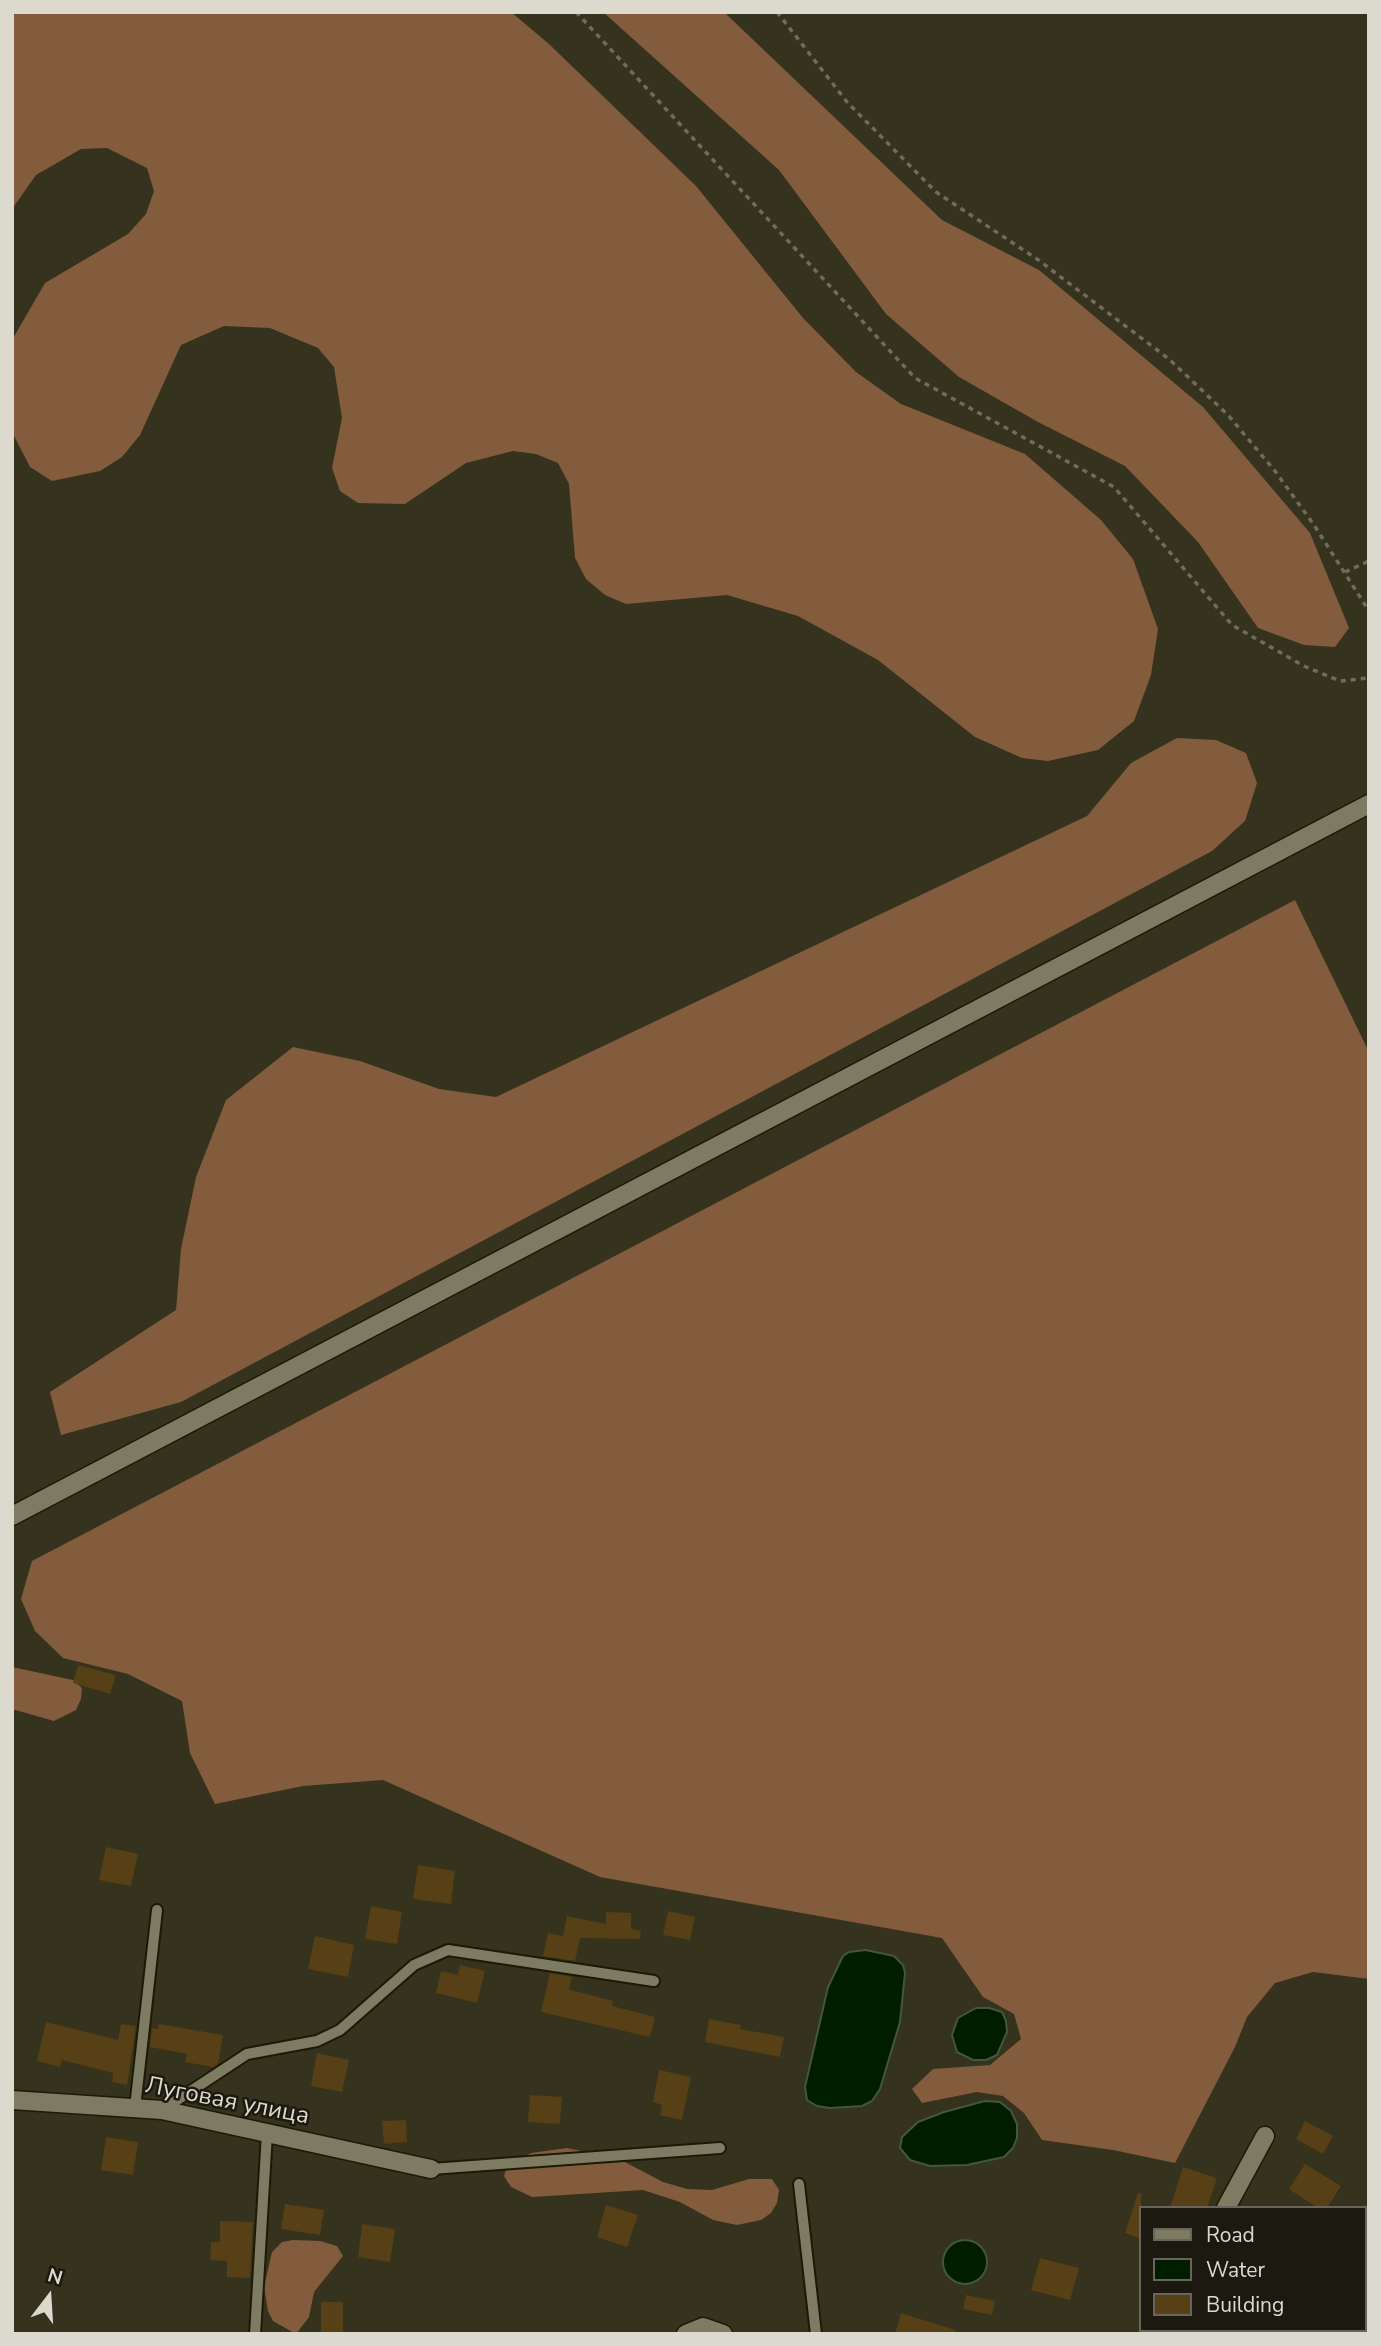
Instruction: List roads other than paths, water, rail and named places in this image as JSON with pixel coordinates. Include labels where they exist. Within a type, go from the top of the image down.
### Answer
[{"type":"street","points":[[12,1516],[1369,804]]},
{"type":"street","name":"Луговая улица","points":[[12,2100],[162,2110],[431,2169]]},
{"type":"street","points":[[1227,2206],[1265,2136]]},
{"type":"street","points":[[686,2334],[703,2327],[723,2334]]},
{"type":"lane","points":[[135,2108],[157,1910]]},
{"type":"lane","points":[[162,2110],[247,2054],[317,2041],[340,2030],[414,1965],[448,1950],[654,1981]]},
{"type":"lane","points":[[255,2334],[267,2133]]},
{"type":"lane","points":[[431,2169],[720,2148]]},
{"type":"lane","points":[[799,2184],[816,2334]]},
{"type":"water","points":[[866,1950],[894,1956],[903,1965],[905,1973],[900,2022],[880,2089],[872,2101],[862,2106],[817,2106],[807,2100],[805,2087],[828,1987],[843,1956],[849,1952]]},
{"type":"water","points":[[976,2008],[1002,2012],[1006,2021],[1007,2032],[997,2055],[986,2060],[973,2060],[957,2052],[952,2035],[958,2018]]},
{"type":"water","points":[[985,2101],[1000,2102],[1011,2111],[1017,2124],[1017,2138],[1013,2148],[1004,2157],[967,2165],[930,2166],[910,2160],[900,2148],[902,2137],[918,2122]]},
{"type":"water","points":[[965,2240],[981,2246],[987,2262],[981,2278],[965,2284],[949,2278],[943,2262],[949,2246]]}]
